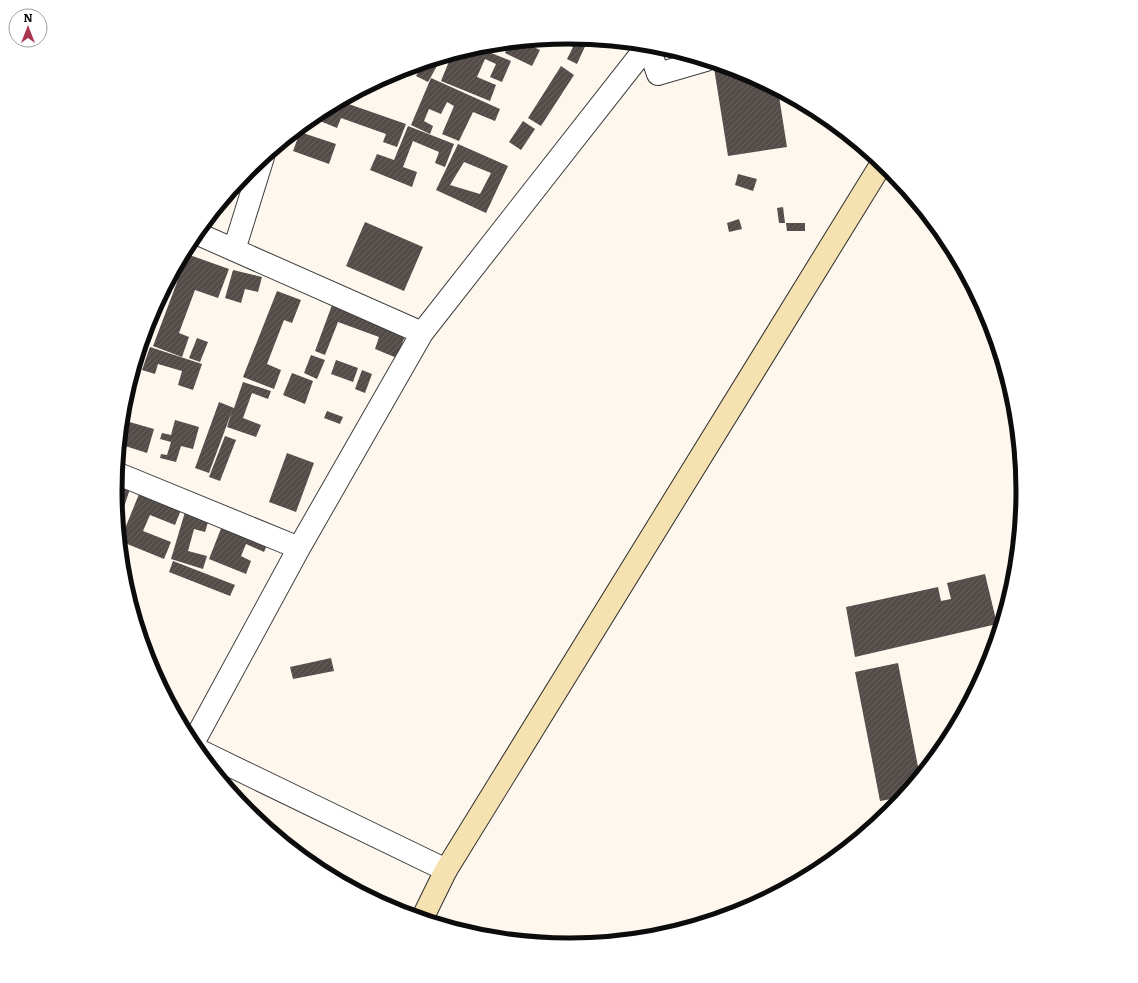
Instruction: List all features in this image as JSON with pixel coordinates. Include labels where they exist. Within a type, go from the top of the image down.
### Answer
[{"type":"main road","points":[[424,915],[446,870],[878,169]]},
{"type":"street","points":[[196,738],[299,548],[422,333],[643,51]]},
{"type":"street","points":[[650,52],[658,74],[697,63]]},
{"type":"street","points":[[234,250],[259,169]]},
{"type":"street","points":[[202,236],[422,333]]},
{"type":"street","points":[[122,475],[299,548]]},
{"type":"street","points":[[207,754],[446,870]]},
{"type":"building","points":[[567,44],[586,45],[577,64],[567,59],[573,47]]},
{"type":"building","points":[[531,46],[540,50],[532,66],[505,53],[507,49]]},
{"type":"building","points":[[488,52],[511,61],[502,82],[490,77],[496,64],[485,59],[477,77],[496,85],[490,101],[441,81],[450,60],[453,59]]},
{"type":"building","points":[[438,64],[428,82],[416,76],[419,70]]},
{"type":"building","points":[[561,66],[574,75],[541,126],[528,118]]},
{"type":"building","points":[[714,68],[740,78],[779,96],[787,147],[728,156]]},
{"type":"building","points":[[431,78],[500,109],[495,121],[473,112],[459,141],[442,134],[454,106],[447,102],[441,114],[429,109],[424,121],[433,126],[430,134],[411,125]]},
{"type":"building","points":[[346,103],[406,124],[397,147],[383,142],[386,134],[341,118],[337,128],[320,121],[321,118]]},
{"type":"building","points":[[523,121],[535,129],[521,150],[509,142]]},
{"type":"building","points":[[408,126],[454,144],[445,167],[435,163],[439,152],[413,141],[403,167],[417,172],[412,187],[370,170],[377,154],[394,160]]},
{"type":"building","points":[[302,133],[336,144],[329,164],[293,151],[299,134]]},
{"type":"building","points":[[458,144],[508,166],[486,213],[436,190]],"holes":[[[464,162],[491,173],[480,194],[450,185]]]},
{"type":"building","points":[[738,174],[757,179],[753,191],[735,185]]},
{"type":"building","points":[[783,207],[785,223],[779,223],[777,208]]},
{"type":"building","points":[[739,219],[742,229],[729,232],[727,223]]},
{"type":"building","points":[[365,222],[423,247],[404,291],[346,266]]},
{"type":"building","points":[[786,223],[805,223],[805,231],[787,231]]},
{"type":"building","points":[[189,255],[229,269],[218,298],[195,290],[179,333],[189,337],[182,357],[153,346],[184,263]]},
{"type":"building","points":[[233,270],[262,277],[258,292],[245,289],[241,303],[225,298]]},
{"type":"building","points":[[277,291],[301,300],[292,323],[284,320],[267,364],[281,370],[274,389],[243,377]]},
{"type":"building","points":[[332,305],[406,333],[397,358],[375,349],[379,337],[338,322],[325,355],[315,351]]},
{"type":"building","points":[[197,338],[208,342],[200,362],[189,358]]},
{"type":"building","points":[[148,340],[150,341],[144,357],[143,356]]},
{"type":"building","points":[[150,347],[202,364],[193,390],[178,385],[182,371],[158,364],[155,374],[142,370]]},
{"type":"building","points":[[311,355],[325,360],[317,379],[304,373]]},
{"type":"building","points":[[336,360],[358,368],[353,382],[331,374]]},
{"type":"building","points":[[362,370],[372,374],[365,393],[355,389]]},
{"type":"building","points":[[292,373],[313,381],[305,404],[283,395]]},
{"type":"building","points":[[243,382],[271,391],[268,399],[252,393],[243,418],[261,425],[256,437],[227,427],[232,411],[209,473],[195,468],[219,402],[234,408]]},
{"type":"building","points":[[327,411],[343,417],[340,424],[324,418]]},
{"type":"building","points":[[175,420],[199,427],[193,449],[181,446],[176,462],[160,458],[161,454],[167,455],[171,442],[160,439],[162,433],[171,435]]},
{"type":"building","points":[[127,421],[154,429],[147,453],[124,446]]},
{"type":"building","points":[[225,436],[236,440],[220,481],[209,477]]},
{"type":"building","points":[[287,453],[314,463],[296,512],[269,502]]},
{"type":"building","points":[[122,486],[130,489],[124,507],[122,506]]},
{"type":"building","points":[[139,494],[181,510],[175,525],[150,515],[143,531],[171,542],[164,559],[124,543],[123,533]]},
{"type":"building","points":[[185,512],[209,519],[205,532],[194,529],[188,551],[207,556],[203,569],[171,559]]},
{"type":"building","points":[[224,521],[269,540],[264,552],[246,544],[241,556],[251,561],[246,574],[209,559]]},
{"type":"building","points":[[173,561],[235,585],[230,596],[169,572]]},
{"type":"building","points":[[985,574],[996,624],[855,657],[846,607],[938,587],[941,601],[951,599],[947,583]]},
{"type":"building","points":[[331,658],[334,671],[293,679],[290,667]]},
{"type":"building","points":[[898,663],[919,770],[894,799],[880,801],[855,672]]}]
